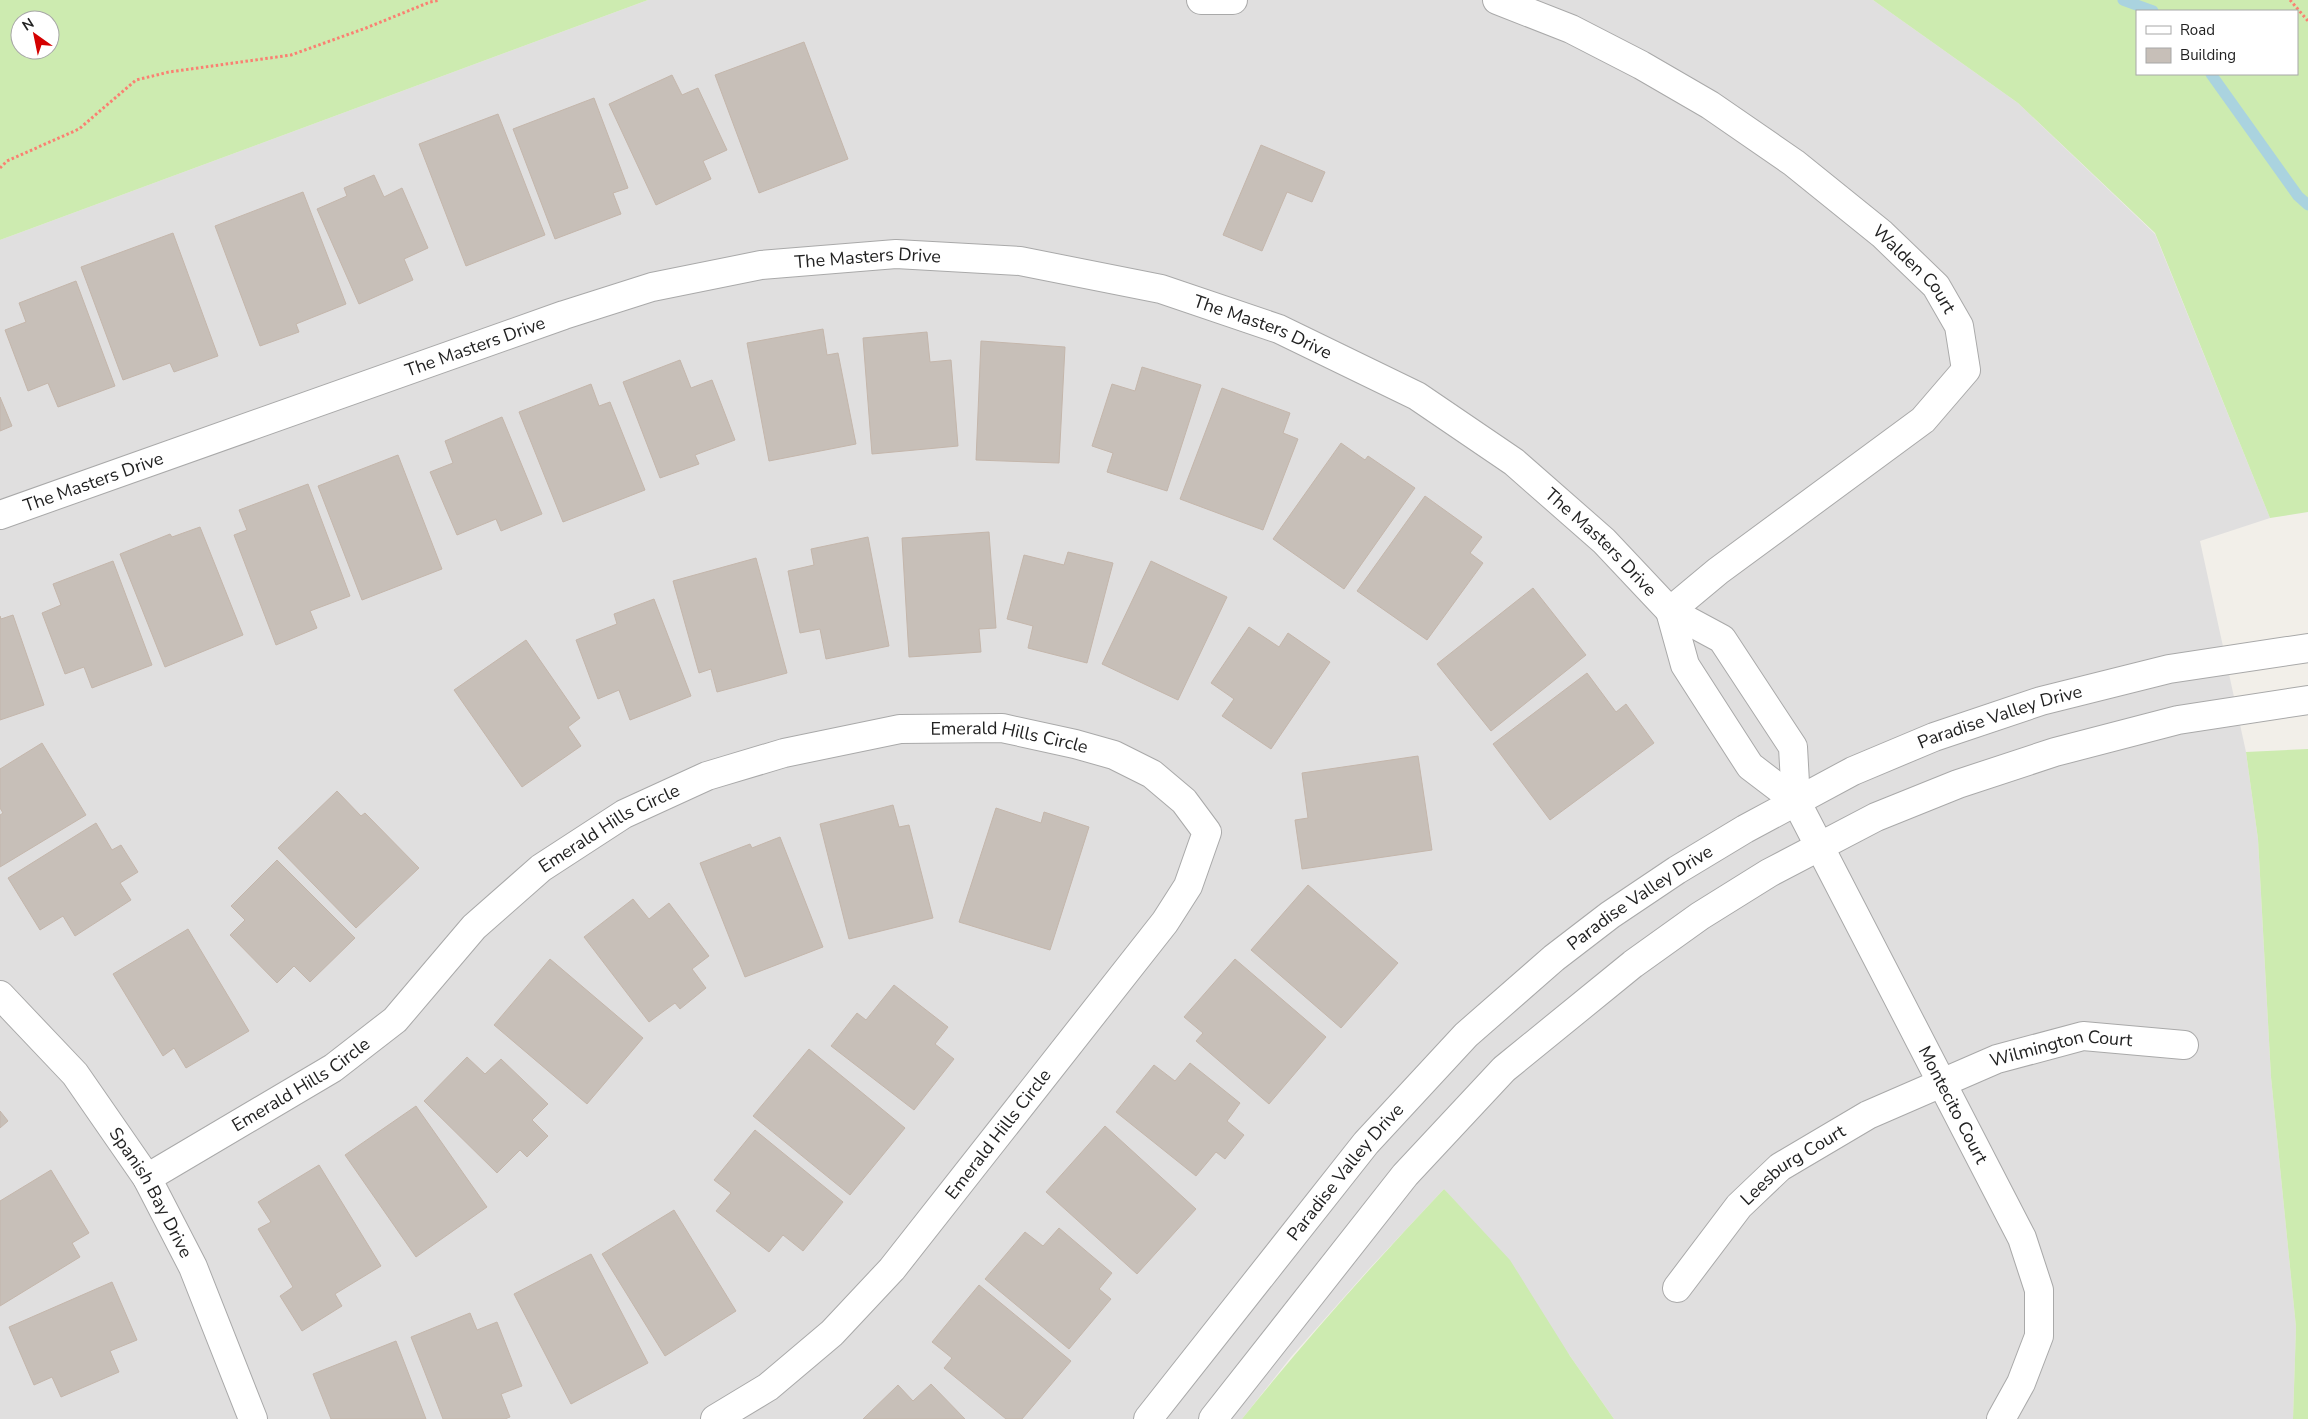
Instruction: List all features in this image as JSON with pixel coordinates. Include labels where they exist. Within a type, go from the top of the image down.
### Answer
[{"type":"street","points":[[1201,0],[1233,0]]},
{"type":"street","name":"Walden Court","points":[[1497,0],[1571,29],[1641,65],[1710,105],[1786,158],[1882,234],[1936,286],[1959,326],[1966,370],[1923,420],[1718,571],[1670,611]]},
{"type":"street","name":"The Masters Drive","points":[[0,515],[335,395],[564,315],[652,287],[760,265],[896,254],[1020,261],[1161,289],[1270,326],[1417,396],[1514,462],[1604,542],[1670,611],[1722,639],[1793,747],[1796,801]]},
{"type":"street","name":"The Masters Drive","points":[[1670,611],[1685,665],[1750,766],[1796,801]]},
{"type":"street","name":"Paradise Valley Drive","points":[[1148,1419],[1366,1143],[1466,1035],[1554,958],[1676,870],[1744,829],[1853,771],[1934,737],[2041,701],[2169,669],[2308,648]]},
{"type":"street","points":[[1213,1419],[1406,1175],[1504,1069],[1633,964],[1700,916],[1769,873],[1876,817],[1958,784],[2055,752],[2178,720],[2308,700]]},
{"type":"street","name":"Emerald Hills Circle","points":[[147,1178],[216,1139],[333,1068],[395,1020],[474,927],[541,868],[624,814],[707,776],[784,753],[900,729],[1002,728],[1075,744],[1114,755],[1152,774],[1184,802],[1206,832],[1188,886],[1170,915],[892,1269],[832,1333],[768,1387],[715,1419]]},
{"type":"street","name":"Montecito Court","points":[[1796,801],[2022,1238],[2039,1290],[2039,1336],[2021,1383],[2001,1419]]},
{"type":"street","name":"Spanish Bay Drive","points":[[0,995],[75,1074],[147,1178],[193,1267],[254,1419]]},
{"type":"street","name":"Wilmington Court","points":[[1942,1083],[1997,1059],[2083,1036],[2184,1044]]},
{"type":"street","name":"Leesburg Court","points":[[1677,1288],[1740,1206],[1780,1167],[1868,1115],[1942,1083]]},
{"type":"path","points":[[0,168],[8,161],[79,129],[136,80],[169,72],[291,55],[430,2],[440,0]]},
{"type":"path","points":[[2290,0],[2308,21]]},
{"type":"shaded area","points":[[648,0],[1873,0],[2018,103],[2155,234],[2270,518],[2200,541],[2246,752],[2258,839],[2271,1077],[2296,1327],[2293,1419],[1614,1419],[1570,1356],[1444,1189],[1369,1269],[1291,1357],[1242,1419],[0,1419],[0,240]]},
{"type":"green space","points":[[0,0],[648,0],[0,240]]},
{"type":"green space","points":[[1873,0],[2308,0],[2308,512],[2270,518],[2155,233],[2018,103]]},
{"type":"green space","points":[[2308,749],[2308,1419],[2293,1419],[2296,1327],[2271,1077],[2258,839],[2246,752]]},
{"type":"green space","points":[[1444,1189],[1510,1260],[1570,1356],[1614,1419],[1242,1419],[1341,1302]]},
{"type":"building","points":[[804,42],[848,159],[759,193],[715,75]]},
{"type":"building","points":[[672,75],[682,95],[698,88],[727,150],[703,161],[711,179],[656,205],[609,104]]},
{"type":"building","points":[[594,98],[628,188],[613,193],[621,214],[555,239],[513,129]]},
{"type":"building","points":[[498,114],[545,235],[466,266],[419,144]]},
{"type":"building","points":[[1261,145],[1325,172],[1312,202],[1287,192],[1262,251],[1223,235]]},
{"type":"building","points":[[374,175],[384,197],[402,188],[428,248],[404,259],[413,280],[359,304],[317,209],[347,196],[344,188]]},
{"type":"building","points":[[303,192],[346,304],[296,324],[299,332],[260,346],[215,226]]},
{"type":"building","points":[[173,233],[218,356],[174,372],[170,363],[123,380],[81,267]]},
{"type":"building","points":[[76,281],[115,386],[58,407],[48,383],[28,391],[5,330],[26,322],[19,303]]},
{"type":"building","points":[[823,329],[827,355],[838,353],[856,444],[769,461],[747,343]]},
{"type":"building","points":[[927,332],[930,362],[951,360],[958,446],[872,454],[863,338]]},
{"type":"building","points":[[981,341],[1065,347],[1059,463],[976,460]]},
{"type":"building","points":[[680,360],[691,388],[712,380],[735,440],[695,455],[699,464],[660,478],[623,382]]},
{"type":"building","points":[[1142,367],[1201,385],[1167,491],[1107,472],[1113,453],[1092,446],[1112,384],[1135,391]]},
{"type":"building","points":[[591,384],[599,406],[610,402],[645,490],[563,522],[519,412]]},
{"type":"building","points":[[1222,388],[1290,413],[1283,433],[1298,439],[1263,530],[1180,499]]},
{"type":"building","points":[[0,397],[12,426],[0,431]]},
{"type":"building","points":[[502,417],[542,514],[501,531],[496,519],[457,535],[430,472],[453,463],[445,441]]},
{"type":"building","points":[[1341,443],[1365,460],[1368,456],[1415,488],[1344,589],[1273,539]]},
{"type":"building","points":[[398,455],[442,569],[362,600],[318,486]]},
{"type":"building","points":[[308,484],[350,596],[310,611],[317,628],[276,645],[234,535],[247,530],[239,510]]},
{"type":"building","points":[[1425,496],[1482,537],[1470,553],[1483,563],[1427,640],[1357,591]]},
{"type":"building","points":[[200,527],[243,635],[165,667],[120,554],[170,534],[172,537]]},
{"type":"building","points":[[989,532],[996,628],[979,629],[981,652],[909,657],[902,538]]},
{"type":"building","points":[[868,537],[889,646],[826,659],[820,629],[800,633],[788,571],[814,565],[811,549]]},
{"type":"building","points":[[1068,552],[1113,563],[1087,663],[1028,648],[1033,626],[1007,619],[1024,555],[1064,565]]},
{"type":"building","points":[[756,558],[787,673],[717,692],[711,669],[699,673],[673,581]]},
{"type":"building","points":[[113,561],[152,665],[92,688],[84,667],[65,674],[42,613],[61,605],[53,584]]},
{"type":"building","points":[[1151,561],[1227,597],[1178,700],[1102,664]]},
{"type":"building","points":[[1533,588],[1586,655],[1491,731],[1437,664]]},
{"type":"building","points":[[654,599],[691,696],[630,720],[619,690],[598,699],[576,640],[617,624],[614,614]]},
{"type":"building","points":[[13,615],[44,705],[0,720],[0,616],[1,619]]},
{"type":"building","points":[[1249,627],[1279,647],[1288,633],[1330,662],[1271,749],[1222,716],[1234,699],[1211,683]]},
{"type":"building","points":[[526,640],[580,718],[568,727],[581,746],[522,787],[454,690]]},
{"type":"building","points":[[1587,673],[1616,712],[1626,704],[1654,743],[1550,820],[1493,744]]},
{"type":"building","points":[[42,743],[86,815],[0,867],[0,815],[3,813],[0,808],[0,769]]},
{"type":"building","points":[[1418,756],[1432,850],[1302,869],[1295,820],[1308,818],[1302,773]]},
{"type":"building","points":[[337,791],[361,816],[365,813],[419,868],[356,928],[278,848]]},
{"type":"building","points":[[893,805],[899,827],[909,825],[933,918],[849,939],[820,824]]},
{"type":"building","points":[[996,808],[1041,823],[1044,812],[1089,827],[1050,950],[959,922]]},
{"type":"building","points":[[96,823],[112,850],[121,845],[138,872],[120,883],[131,900],[75,936],[63,916],[40,930],[8,878]]},
{"type":"building","points":[[780,837],[823,947],[745,977],[700,863],[750,844],[752,848]]},
{"type":"building","points":[[277,860],[355,938],[310,982],[294,966],[277,983],[230,935],[245,920],[231,906]]},
{"type":"building","points":[[1308,885],[1398,963],[1341,1028],[1251,950]]},
{"type":"building","points":[[633,899],[649,919],[669,903],[709,956],[692,969],[706,988],[680,1009],[675,1003],[649,1022],[584,937]]},
{"type":"building","points":[[188,929],[249,1031],[186,1068],[174,1048],[163,1056],[113,974]]},
{"type":"building","points":[[550,959],[643,1038],[587,1104],[494,1025]]},
{"type":"building","points":[[1235,959],[1326,1037],[1269,1104],[1196,1041],[1203,1033],[1184,1017]]},
{"type":"building","points":[[894,985],[948,1027],[935,1044],[954,1059],[914,1110],[831,1046],[857,1013],[866,1020]]},
{"type":"building","points":[[809,1049],[905,1128],[850,1195],[753,1116]]},
{"type":"building","points":[[467,1057],[485,1074],[501,1059],[548,1104],[532,1120],[548,1136],[527,1157],[520,1150],[497,1173],[424,1101]]},
{"type":"building","points":[[1190,1063],[1240,1103],[1227,1121],[1244,1135],[1225,1159],[1216,1152],[1196,1176],[1116,1112],[1154,1065],[1175,1081]]},
{"type":"building","points":[[416,1106],[487,1207],[416,1257],[345,1155]]},
{"type":"building","points":[[0,1111],[8,1121],[0,1128]]},
{"type":"building","points":[[1105,1126],[1196,1209],[1137,1274],[1046,1192]]},
{"type":"building","points":[[755,1130],[843,1202],[803,1251],[783,1235],[769,1252],[716,1211],[731,1193],[714,1180]]},
{"type":"building","points":[[319,1165],[381,1266],[335,1294],[342,1306],[302,1331],[280,1296],[293,1287],[258,1229],[271,1222],[258,1202]]},
{"type":"building","points":[[51,1170],[89,1233],[72,1243],[80,1257],[0,1306],[0,1201]]},
{"type":"building","points":[[674,1210],[736,1311],[665,1356],[602,1254]]},
{"type":"building","points":[[1059,1228],[1112,1273],[1099,1289],[1111,1299],[1069,1349],[985,1279],[1025,1232],[1043,1246]]},
{"type":"building","points":[[591,1254],[648,1363],[571,1404],[514,1294]]},
{"type":"building","points":[[112,1282],[137,1340],[110,1351],[119,1372],[61,1397],[52,1377],[34,1385],[9,1327]]},
{"type":"building","points":[[979,1285],[1071,1361],[1022,1419],[1006,1419],[944,1368],[952,1358],[932,1342]]},
{"type":"building","points":[[470,1313],[477,1330],[497,1322],[522,1386],[501,1394],[510,1417],[505,1419],[443,1419],[411,1337]]},
{"type":"building","points":[[396,1341],[426,1419],[331,1419],[313,1374]]},
{"type":"building","points":[[931,1384],[965,1419],[863,1419],[898,1385],[913,1401]]},
{"type":"waterway","points":[[2123,0],[2150,10]]},
{"type":"waterway","points":[[2212,75],[2298,196],[2308,205]]}]
